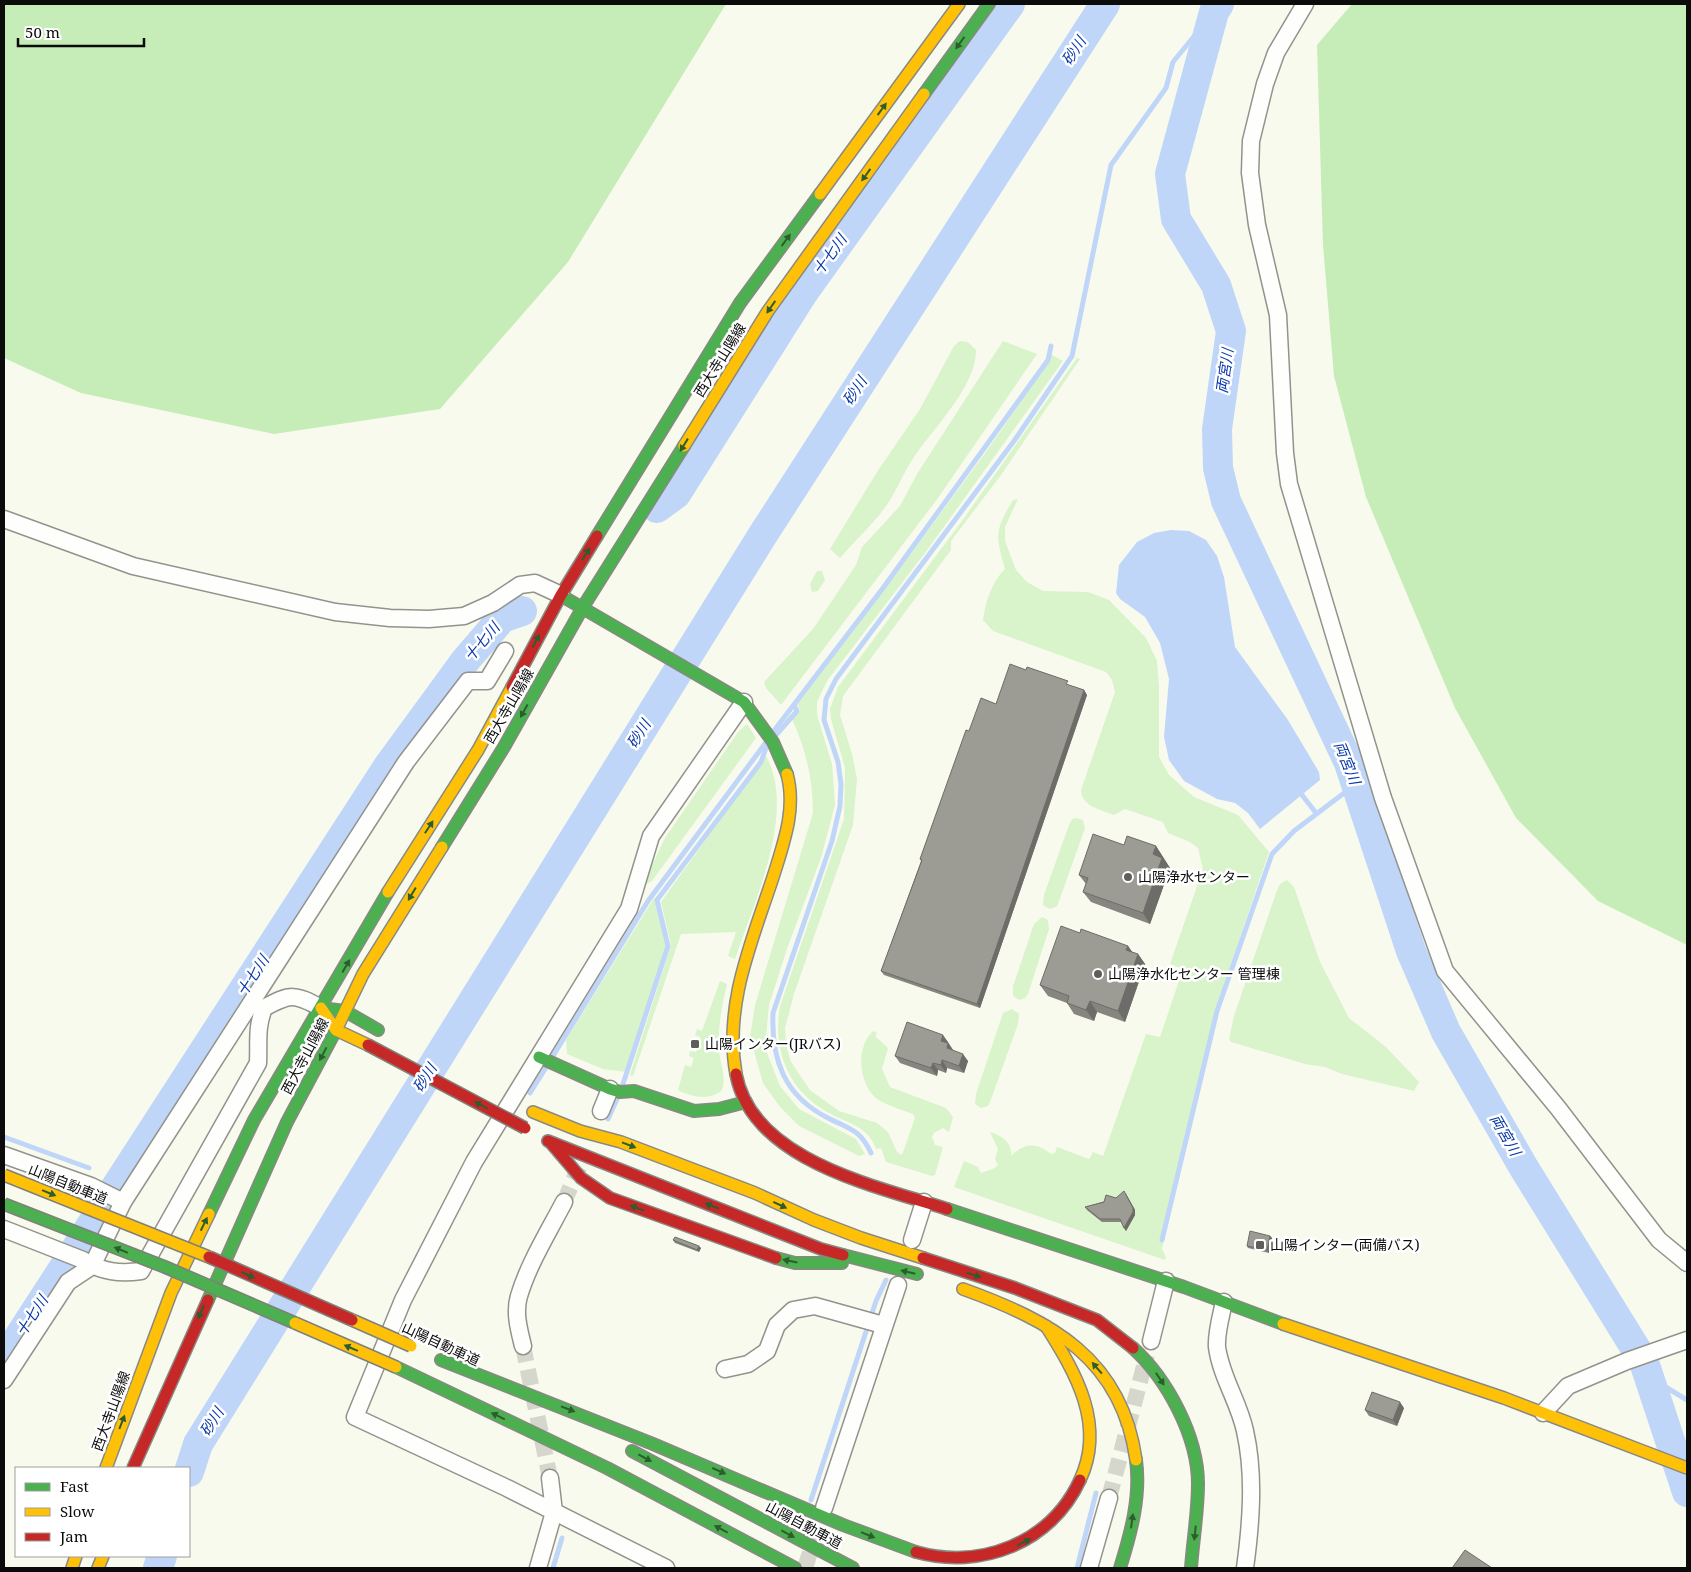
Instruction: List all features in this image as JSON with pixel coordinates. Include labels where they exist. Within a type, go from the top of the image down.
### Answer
[{"type":"main road","name":"西大寺山陽線","points":[[106,1467],[172,1292],[254,1120],[398,876],[478,750],[561,595],[740,303],[959,4]]},
{"type":"main road","name":"西大寺山陽線","points":[[133,1467],[287,1122],[336,1030],[363,974],[504,747],[583,607],[768,311],[989,4]]},
{"type":"main road","points":[[561,595],[738,698],[760,719],[782,760],[790,788],[790,817],[733,1008],[730,1034],[731,1056],[736,1078],[746,1102],[769,1132],[796,1152],[846,1176],[1166,1281],[1542,1413],[1687,1468]]},
{"type":"main road","points":[[321,1008],[345,1010],[382,1032]]},
{"type":"main road","points":[[321,1008],[336,1030],[536,1134],[598,1174]]},
{"type":"main road","points":[[539,1057],[610,1089],[620,1092],[634,1091],[694,1111],[718,1109],[746,1102]]},
{"type":"main road","points":[[498,1094],[618,1153]]},
{"type":"main road","points":[[533,1112],[580,1131],[621,1142],[755,1193],[814,1220],[861,1238],[1015,1288],[1096,1320],[1116,1333],[1138,1352],[1157,1373],[1171,1396],[1183,1422],[1193,1452],[1198,1482],[1192,1568]]},
{"type":"main road","points":[[536,1134],[581,1178],[610,1198],[763,1255],[794,1263],[873,1264]]},
{"type":"main road","points":[[536,1134],[821,1249],[873,1264],[927,1276]]},
{"type":"main road","name":"山陽自動車道","points":[[4,1175],[176,1243],[415,1348]]},
{"type":"main road","points":[[4,1204],[165,1267],[396,1367],[607,1468],[795,1568]]},
{"type":"main road","points":[[765,1211],[820,1232],[861,1238]]},
{"type":"main road","points":[[786,1248],[830,1263]]},
{"type":"main road","points":[[951,1285],[1009,1307],[1046,1326],[1076,1346],[1098,1368],[1113,1390],[1125,1418],[1137,1479],[1130,1537],[1120,1568]]},
{"type":"main road","points":[[1067,1309],[1086,1330]]},
{"type":"main road","name":"山陽自動車道","points":[[602,1436],[438,1359],[637,1436],[836,1523],[901,1548],[944,1558],[975,1557],[1003,1552],[1028,1540],[1050,1524],[1066,1506],[1078,1485],[1086,1462],[1090,1438],[1089,1410],[1071,1363],[1046,1326]]},
{"type":"main road","name":"山陽自動車道","points":[[620,1445],[853,1568]]},
{"type":"street","points":[[1306,4],[1276,53],[1265,84],[1251,141],[1250,173],[1257,225],[1278,315],[1285,453],[1289,484],[1380,788],[1445,971],[1558,1108],[1659,1240],[1687,1263]]},
{"type":"street","points":[[4,519],[133,566],[335,612],[390,618],[429,619],[464,616],[493,603],[520,585],[535,584],[561,595]]},
{"type":"street","points":[[4,1380],[68,1282],[88,1263],[123,1202],[406,762],[468,681],[487,682],[505,651]]},
{"type":"street","points":[[666,1568],[355,1417],[403,1300],[474,1162],[629,909],[651,836],[738,698]]},
{"type":"street","points":[[4,1229],[120,1274],[142,1271],[258,1063],[259,1042],[257,1025],[264,1008],[279,999],[299,996],[321,1008]]},
{"type":"street","points":[[601,1111],[610,1089]]},
{"type":"street","points":[[4,1155],[91,1186],[123,1202]]},
{"type":"street","points":[[523,1346],[518,1320],[518,1297],[540,1248],[564,1202]]},
{"type":"street","points":[[912,1240],[924,1202]]},
{"type":"street","points":[[1151,1341],[1166,1281]]},
{"type":"street","points":[[824,1508],[883,1325],[898,1285]]},
{"type":"street","points":[[1224,1302],[1217,1346],[1223,1374],[1245,1430],[1250,1459],[1251,1490],[1246,1568]]},
{"type":"street","points":[[725,1369],[748,1364],[767,1351],[777,1325],[793,1310],[815,1306],[883,1325]]},
{"type":"street","points":[[1542,1413],[1568,1386],[1627,1361],[1652,1354],[1687,1340]]},
{"type":"street","points":[[538,1568],[554,1512],[550,1478]]},
{"type":"street","points":[[1089,1568],[1109,1498]]},
{"type":"green space","points":[[4,4],[726,4],[568,262],[440,409],[274,434],[81,393],[4,358]]},
{"type":"green space","points":[[1352,4],[1687,4],[1687,945],[1598,901],[1516,818],[1455,708],[1366,497],[1334,376],[1323,245],[1317,45]]},
{"type":"green space","points":[[960,341],[968,342],[976,350],[970,377],[954,405],[912,459],[885,508],[840,558],[830,549],[877,472],[920,409],[954,346]]},
{"type":"green space","points":[[1003,341],[1037,354],[938,498],[781,705],[766,688],[764,682],[813,629],[856,565],[862,547],[900,506],[917,474]]},
{"type":"green space","points":[[1050,354],[1063,361],[928,549],[827,681],[817,702],[817,715],[832,764],[835,805],[821,858],[788,946],[769,1005],[765,1048],[780,1086],[799,1109],[856,1139],[865,1154],[859,1156],[799,1126],[780,1107],[763,1083],[750,1037],[755,1005],[813,813],[812,788],[808,765],[792,719],[800,711],[797,703],[976,466]]},
{"type":"green space","points":[[1077,358],[1080,359],[1001,475],[951,541],[951,550],[843,696],[840,715],[852,754],[857,779],[853,825],[794,994],[785,1028],[786,1045],[791,1062],[810,1090],[839,1111],[877,1123],[888,1132],[897,1152],[902,1155],[915,1118],[913,1114],[880,1101],[867,1087],[863,1077],[861,1067],[863,1047],[873,1031],[877,1033],[875,1036],[888,1048],[882,1069],[890,1087],[946,1108],[953,1117],[949,1132],[943,1128],[934,1133],[932,1137],[935,1145],[943,1147],[935,1175],[932,1176],[886,1162],[881,1148],[876,1149],[873,1141],[863,1130],[829,1113],[803,1094],[786,1068],[781,1054],[778,1023],[780,1006],[844,819],[845,768],[830,709],[838,687],[962,521]]},
{"type":"green space","points":[[1018,499],[1005,527],[1005,541],[1016,570],[1027,582],[1043,591],[1088,592],[1109,600],[1146,638],[1157,661],[1159,757],[1169,775],[1194,797],[1238,815],[1269,852],[1215,1011],[1162,1249],[1166,1257],[1165,1260],[954,1187],[964,1161],[978,1167],[981,1173],[998,1165],[995,1159],[998,1149],[990,1132],[998,1135],[1008,1143],[1011,1156],[1026,1146],[1036,1146],[1051,1154],[1055,1153],[1057,1147],[1089,1159],[1093,1152],[1103,1156],[1146,1034],[1160,1037],[1183,969],[1170,964],[1203,869],[1198,848],[1190,842],[1168,833],[1163,822],[1125,809],[1114,815],[1093,807],[1082,796],[1081,790],[1115,692],[1112,680],[1106,672],[993,631],[983,620],[990,593],[996,580],[1005,569],[998,540],[1000,526],[1013,500]]},
{"type":"green space","points":[[817,571],[822,571],[825,580],[818,591],[812,592],[810,584]]},
{"type":"green space","points":[[747,724],[756,738],[652,881],[644,885],[665,838],[738,732]]},
{"type":"green space","points":[[766,756],[774,778],[777,803],[775,830],[761,884],[735,959],[728,956],[736,932],[681,934],[633,1076],[630,1075],[671,945],[661,902]]},
{"type":"green space","points":[[1072,819],[1083,820],[1085,828],[1058,904],[1050,909],[1043,905],[1044,895],[1069,825]]},
{"type":"green space","points":[[1287,880],[1294,887],[1320,962],[1349,1018],[1386,1047],[1419,1082],[1414,1091],[1342,1074],[1325,1067],[1305,1064],[1231,1042],[1229,1039],[1234,1016],[1277,890],[1280,884]]},
{"type":"green space","points":[[654,898],[657,899],[667,948],[626,1072],[603,1069],[567,1054],[566,1040]]},
{"type":"green space","points":[[1042,917],[1048,920],[1049,929],[1028,994],[1025,998],[1019,1000],[1013,996],[1013,986],[1034,924]]},
{"type":"green space","points":[[720,981],[727,984],[719,1031],[719,1053],[723,1074],[722,1090],[712,1096],[694,1096],[678,1090],[685,1065],[691,1067],[694,1058],[689,1056],[690,1051],[696,1052],[701,1038],[695,1035],[697,1029],[702,1031]]},
{"type":"green space","points":[[1012,1009],[1019,1014],[1018,1024],[990,1102],[988,1106],[981,1108],[975,1104],[976,1094],[1003,1013]]},
{"type":"water","points":[[1171,530],[1189,531],[1206,540],[1217,556],[1224,577],[1235,647],[1288,720],[1319,772],[1320,780],[1260,829],[1248,813],[1235,803],[1217,799],[1184,781],[1169,760],[1164,737],[1169,679],[1160,643],[1145,617],[1120,599],[1116,593],[1119,565],[1137,542],[1154,533]]},
{"type":"building","points":[[1010,664],[1026,670],[1027,667],[1068,681],[1066,684],[1084,690],[977,1004],[881,971],[922,860],[920,859],[966,730],[969,731],[981,698],[996,704]]},
{"type":"building","name":"山陽浄水センター","points":[[1093,834],[1124,845],[1127,836],[1156,846],[1153,854],[1162,858],[1143,913],[1083,892],[1088,878],[1079,875]]},
{"type":"building","name":"山陽浄水化センター 管理棟","points":[[1061,926],[1080,933],[1081,929],[1128,946],[1126,950],[1138,954],[1118,1011],[1090,1001],[1086,1010],[1067,1003],[1069,996],[1040,985]]},
{"type":"building","points":[[907,1022],[943,1035],[941,1041],[948,1043],[947,1048],[963,1054],[959,1066],[942,1060],[941,1065],[933,1063],[931,1068],[895,1056]]},
{"type":"building","points":[[1124,1191],[1133,1208],[1133,1212],[1124,1228],[1120,1219],[1100,1219],[1085,1207],[1104,1202],[1106,1195],[1116,1198]]},
{"type":"building","name":"山陽インター(両備バス)","points":[[1250,1231],[1270,1236],[1267,1250],[1247,1246]]},
{"type":"building","points":[[675,1237],[699,1246],[697,1250],[673,1240]]},
{"type":"building","points":[[1372,1392],[1400,1402],[1393,1420],[1365,1410]]},
{"type":"building","points":[[1465,1550],[1492,1568],[1452,1568]]},
{"type":"waterway","name":"十七川","points":[[657,508],[676,494],[803,293],[1010,4]]},
{"type":"waterway","name":"砂川","points":[[190,1469],[198,1444],[762,536],[1105,4]]},
{"type":"waterway","name":"両宮川","points":[[1219,4],[1214,12],[1170,174],[1176,219],[1216,285],[1231,331],[1217,429],[1218,468],[1226,501],[1349,763],[1411,951],[1446,1032],[1524,1168],[1644,1362],[1687,1492]]},
{"type":"waterway","points":[[871,1153],[858,1134],[813,1109],[791,1087],[778,1061],[773,1030],[773,1013],[832,841],[840,806],[841,784],[838,762],[824,720],[826,699],[836,679],[1014,441],[1072,356],[1111,165],[1166,88],[1173,62],[1214,12]]},
{"type":"waterway","points":[[773,732],[883,588],[1048,360],[1051,346]]},
{"type":"waterway","name":"十七川","points":[[4,1360],[389,765],[465,661],[502,618],[522,611]]},
{"type":"waterway","points":[[776,735],[797,711],[794,705]]},
{"type":"waterway","points":[[553,1056],[648,901],[767,741]]},
{"type":"waterway","points":[[622,1087],[668,946],[657,900],[761,762],[767,745]]},
{"type":"waterway","points":[[1162,1240],[1217,1011],[1272,854],[1294,831],[1356,784]]},
{"type":"waterway","points":[[1302,795],[1316,813]]},
{"type":"waterway","points":[[530,1093],[547,1066]]},
{"type":"waterway","points":[[608,1119],[618,1097]]},
{"type":"waterway","points":[[4,1137],[89,1168]]},
{"type":"waterway","points":[[811,1500],[876,1301],[886,1280]]},
{"type":"waterway","points":[[1649,1377],[1687,1400]]},
{"type":"waterway","points":[[1077,1568],[1096,1493]]},
{"type":"waterway","points":[[553,1568],[562,1538]]},
{"type":"waterway","name":"砂川","points":[[158,1568],[162,1557]]},
{"type":"tunnel","points":[[564,1202],[579,1167]]},
{"type":"tunnel","points":[[523,1346],[550,1478]]},
{"type":"tunnel","points":[[1109,1498],[1147,1355]]},
{"type":"tunnel","points":[[805,1568],[824,1508]]},
{"type":"traffic: fast","points":[[924,94],[989,4]]},
{"type":"traffic: fast","points":[[597,536],[740,303],[820,194]]},
{"type":"traffic: fast","points":[[442,847],[504,747],[583,607],[684,446]]},
{"type":"traffic: fast","points":[[567,599],[744,702],[773,742],[787,774]]},
{"type":"traffic: fast","points":[[209,1214],[254,1120],[388,892]]},
{"type":"traffic: fast","points":[[321,1008],[345,1011],[378,1030]]},
{"type":"traffic: fast","points":[[208,1300],[287,1122],[336,1030]]},
{"type":"traffic: fast","points":[[539,1057],[610,1089],[620,1092],[634,1091],[694,1111],[719,1109],[746,1102]]},
{"type":"traffic: fast","points":[[4,1204],[165,1267],[295,1323]]},
{"type":"traffic: fast","points":[[947,1209],[1184,1287],[1283,1324]]},
{"type":"traffic: fast","points":[[843,1255],[917,1274]]},
{"type":"traffic: fast","points":[[776,1258],[795,1263],[842,1263]]},
{"type":"traffic: fast","points":[[1133,1348],[1146,1361],[1169,1392],[1193,1447],[1198,1484],[1191,1568]]},
{"type":"traffic: fast","points":[[441,1360],[653,1444],[843,1525],[916,1552]]},
{"type":"traffic: fast","points":[[396,1367],[607,1468],[795,1568]]},
{"type":"traffic: fast","points":[[632,1451],[853,1568]]},
{"type":"traffic: fast","points":[[1120,1568],[1128,1541],[1136,1501],[1136,1460]]},
{"type":"traffic: slow","points":[[820,194],[959,4]]},
{"type":"traffic: slow","points":[[684,446],[768,311],[924,94]]},
{"type":"traffic: slow","points":[[388,892],[478,750],[512,687]]},
{"type":"traffic: slow","points":[[736,1074],[733,1048],[737,996],[750,946],[786,835],[790,811],[787,774]]},
{"type":"traffic: slow","points":[[336,1030],[363,974],[442,847]]},
{"type":"traffic: slow","points":[[321,1008],[336,1030],[368,1045]]},
{"type":"traffic: slow","points":[[533,1112],[580,1131],[621,1142],[755,1193],[814,1220],[861,1238],[923,1258]]},
{"type":"traffic: slow","points":[[4,1175],[209,1257]]},
{"type":"traffic: slow","points":[[106,1467],[171,1293],[209,1214]]},
{"type":"traffic: slow","points":[[963,1289],[1025,1315],[1053,1330],[1077,1348],[1098,1370],[1115,1395],[1128,1425],[1136,1460]]},
{"type":"traffic: slow","points":[[352,1320],[411,1346]]},
{"type":"traffic: slow","points":[[295,1323],[396,1367]]},
{"type":"traffic: slow","points":[[1283,1324],[1504,1398],[1687,1468]]},
{"type":"traffic: slow","points":[[1046,1326],[1077,1381],[1089,1419],[1090,1439],[1087,1460],[1080,1480]]},
{"type":"traffic: slow","points":[[72,1568],[76,1557]]},
{"type":"traffic: slow","points":[[98,1568],[103,1557]]},
{"type":"traffic: jam","points":[[512,687],[561,595],[597,536]]},
{"type":"traffic: jam","points":[[368,1045],[525,1128]]},
{"type":"traffic: jam","points":[[736,1074],[747,1104],[766,1129],[791,1149],[821,1165],[854,1179],[947,1209]]},
{"type":"traffic: jam","points":[[548,1141],[821,1249],[843,1255]]},
{"type":"traffic: jam","points":[[551,1143],[581,1178],[610,1198],[776,1258]]},
{"type":"traffic: jam","points":[[209,1257],[352,1320]]},
{"type":"traffic: jam","points":[[923,1258],[1015,1288],[1097,1320],[1133,1348]]},
{"type":"traffic: jam","points":[[133,1467],[208,1300]]},
{"type":"traffic: jam","points":[[916,1552],[941,1557],[965,1557],[989,1554],[1011,1546],[1033,1535],[1051,1520],[1067,1502],[1080,1480]]},
{"type":"place","name":"山陽浄水センター","points":[[1128,877]]},
{"type":"place","name":"山陽浄水化センター 管理棟","points":[[1098,974]]},
{"type":"place","name":"山陽インター(JRバス)","points":[[695,1044]]},
{"type":"place","name":"山陽インター(両備バス)","points":[[1260,1245]]}]
